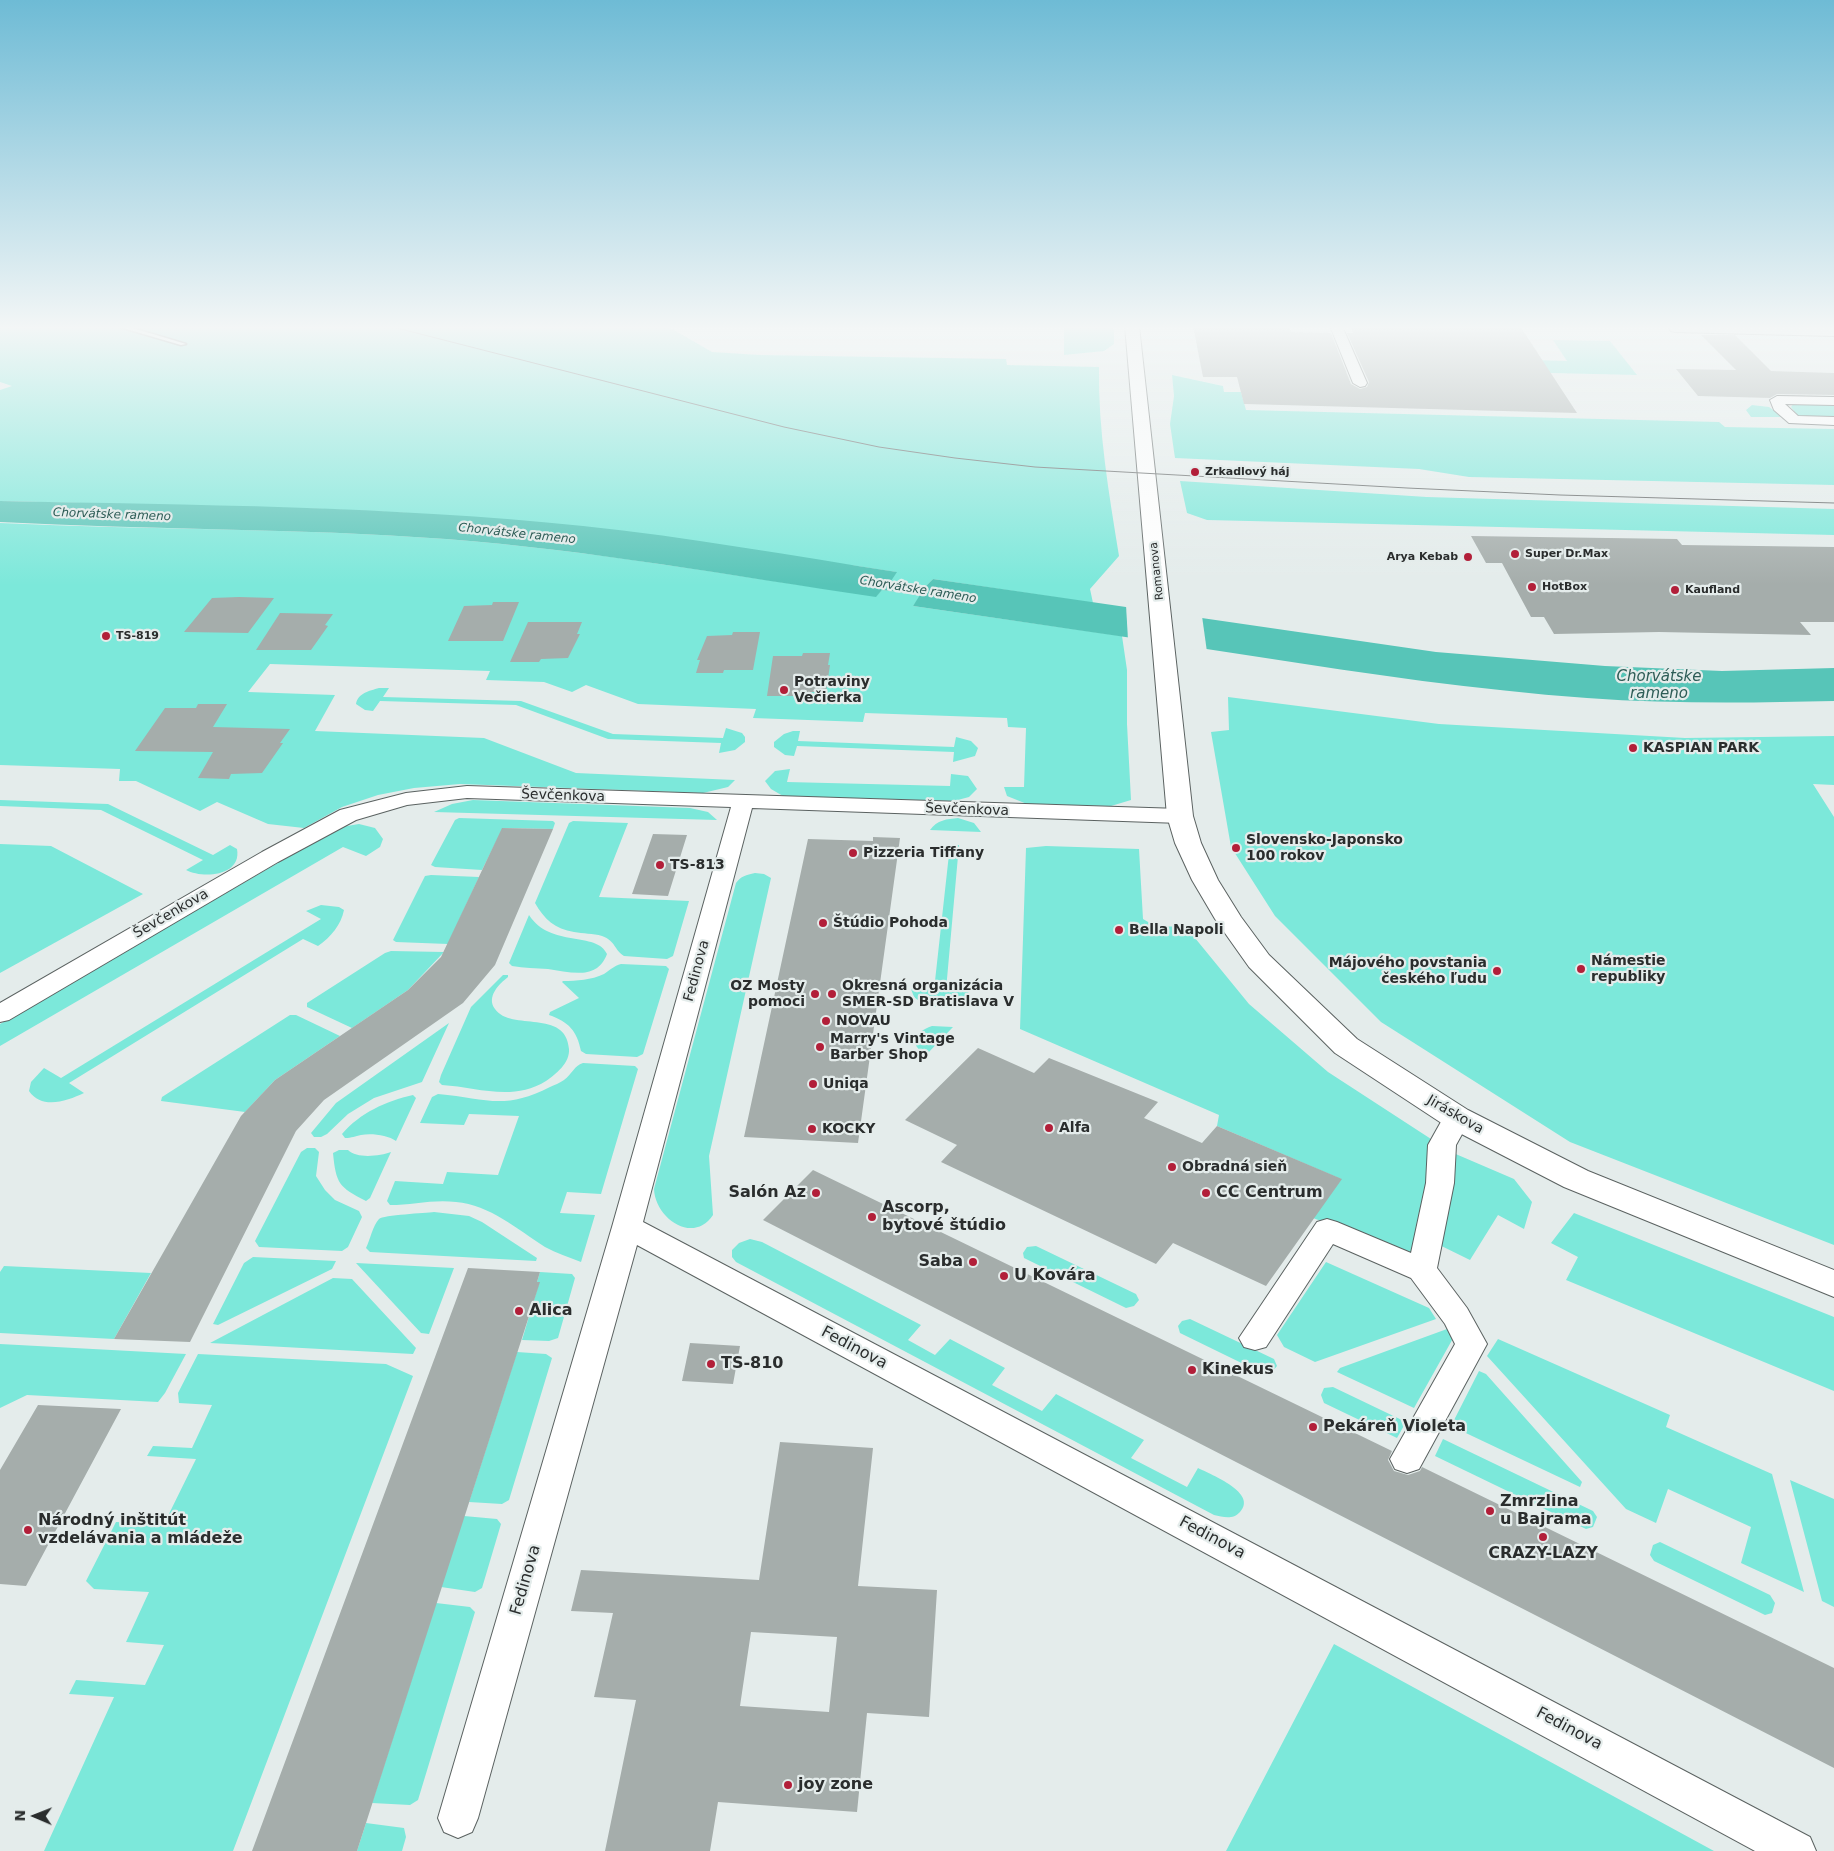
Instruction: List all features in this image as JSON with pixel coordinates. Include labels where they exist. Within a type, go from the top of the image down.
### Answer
[{"type":"street","name":"Romanova","points":[[1141,412],[1180,816]]},
{"type":"street","points":[[1785,412],[1794,420],[1834,421]]},
{"type":"street","name":"Ševčenkova","points":[[0,1014],[254,866],[348,815],[406,799],[467,792],[1180,816]]},
{"type":"street","name":"Fedinova","points":[[458,1818],[627,1227],[743,802]]},
{"type":"street","name":"Jiráskova","points":[[1180,816],[1188,843],[1205,880],[1259,961],[1346,1046],[1457,1118],[1576,1179],[1834,1284]]},
{"type":"street","points":[[1422,1270],[1440,1183],[1442,1145],[1457,1118]]},
{"type":"street","name":"Fedinova","points":[[627,1227],[1796,1851]]},
{"type":"street","points":[[1255,1338],[1327,1230],[1422,1270],[1456,1316],[1471,1344],[1407,1459]]},
{"type":"shaded area","points":[[0,412],[1100,412],[1108,485],[1119,556],[1090,589],[1093,603],[933,579],[925,587],[890,581],[896,572],[857,566],[407,513],[325,509],[0,501]]},
{"type":"shaded area","points":[[1172,412],[1340,412],[1719,422],[1725,427],[1834,429],[1834,485],[1469,477],[1419,469],[1175,458],[1170,424]]},
{"type":"shaded area","points":[[1748,412],[1777,412],[1783,417],[1751,417]]},
{"type":"shaded area","points":[[1795,412],[1834,412],[1834,419],[1798,416]]},
{"type":"shaded area","points":[[1180,481],[1427,497],[1834,509],[1834,535],[1207,520],[1187,513]]},
{"type":"shaded area","points":[[0,523],[390,535],[500,544],[608,557],[876,596],[882,590],[921,596],[913,606],[1122,636],[1127,670],[1127,724],[1131,800],[1111,806],[1027,804],[1007,796],[1004,787],[1024,787],[1026,728],[1008,727],[1007,718],[865,713],[863,722],[753,718],[756,709],[638,704],[586,685],[572,692],[544,682],[486,680],[490,671],[270,664],[248,692],[335,695],[315,731],[484,738],[576,773],[735,780],[728,787],[703,793],[460,784],[414,788],[378,795],[342,807],[304,828],[268,824],[217,802],[200,811],[136,781],[119,781],[120,769],[0,765]]},
{"type":"shaded area","points":[[389,688],[383,697],[521,701],[613,734],[723,738],[726,728],[742,733],[745,737],[745,742],[735,750],[719,753],[721,743],[608,739],[516,705],[380,701],[373,711],[365,710],[356,704],[359,697],[368,691]]},
{"type":"shaded area","name":"Námestie republiky","points":[[1228,697],[1439,724],[1685,738],[1834,736],[1834,785],[1813,784],[1834,817],[1834,1245],[1570,1142],[1381,1022],[1275,916],[1231,847],[1211,732],[1229,730]]},
{"type":"shaded area","points":[[800,731],[798,741],[954,747],[956,737],[971,741],[978,748],[975,756],[953,762],[954,752],[797,746],[794,756],[785,755],[774,747],[774,742],[784,734]]},
{"type":"shaded area","points":[[790,769],[787,782],[950,786],[951,774],[968,776],[977,789],[969,797],[954,801],[783,796],[771,789],[765,781],[775,771]]},
{"type":"shaded area","points":[[0,800],[108,804],[213,855],[230,845],[237,849],[237,858],[234,865],[220,873],[193,873],[186,870],[203,860],[101,810],[0,806]]},
{"type":"shaded area","points":[[473,800],[690,808],[708,812],[717,820],[434,812],[452,804]]},
{"type":"shaded area","points":[[459,818],[553,821],[555,823],[553,829],[503,828],[482,870],[435,867],[431,865],[455,820]]},
{"type":"shaded area","points":[[958,818],[974,823],[981,832],[930,830],[939,822]]},
{"type":"shaded area","points":[[573,821],[628,823],[599,897],[689,901],[673,956],[667,959],[624,956],[607,938],[599,935],[567,931],[556,926],[542,914],[535,903],[569,823]]},
{"type":"shaded area","points":[[359,824],[375,828],[383,839],[380,847],[366,856],[343,847],[0,1046],[0,1024],[333,831],[341,827]]},
{"type":"shaded area","points":[[0,844],[51,846],[143,894],[0,973]]},
{"type":"shaded area","points":[[950,845],[959,845],[946,990],[969,991],[959,1003],[944,1008],[928,1005],[920,1001],[914,997],[911,989],[934,990]]},
{"type":"shaded area","points":[[1046,846],[1139,849],[1143,919],[1155,926],[1186,927],[1249,1004],[1328,1072],[1451,1152],[1514,1179],[1532,1202],[1524,1229],[1498,1215],[1470,1260],[1419,1235],[1410,1255],[1313,1218],[1341,1179],[1217,1126],[1219,1115],[1020,1029],[1026,848]]},
{"type":"shaded area","points":[[755,873],[764,874],[771,878],[709,1156],[713,1215],[705,1224],[695,1228],[686,1228],[676,1224],[661,1210],[656,1200],[654,1189],[736,883],[744,876]]},
{"type":"shaded area","points":[[425,876],[479,877],[448,944],[396,942],[393,940]]},
{"type":"shaded area","points":[[321,905],[339,907],[344,910],[341,921],[335,930],[318,946],[303,939],[69,1083],[84,1093],[63,1101],[48,1102],[34,1097],[29,1091],[31,1082],[44,1068],[61,1078],[321,919],[306,911]]},
{"type":"shaded area","points":[[529,915],[538,925],[549,932],[594,943],[602,947],[607,954],[602,963],[597,968],[582,973],[512,966],[509,963]]},
{"type":"shaded area","points":[[391,951],[444,952],[408,990],[352,1028],[307,1007],[307,1003]]},
{"type":"shaded area","points":[[621,964],[666,966],[669,969],[643,1054],[637,1057],[586,1054],[581,1051],[577,1038],[571,1028],[549,1015],[550,1012],[579,998],[563,981],[594,978]]},
{"type":"shaded area","points":[[503,975],[508,975],[508,977],[501,983],[493,995],[492,1000],[495,1009],[503,1016],[548,1024],[558,1029],[566,1036],[569,1049],[565,1063],[546,1081],[520,1091],[494,1092],[442,1085],[439,1082],[441,1075],[471,1007]]},
{"type":"shaded area","points":[[290,1015],[296,1015],[340,1036],[275,1080],[245,1112],[161,1101],[162,1097]]},
{"type":"shaded area","points":[[449,1023],[422,1082],[374,1098],[348,1114],[327,1134],[321,1137],[314,1137],[311,1133],[336,1103]]},
{"type":"shaded area","points":[[932,1026],[953,1027],[926,1055],[920,1051],[915,1039],[917,1035]]},
{"type":"shaded area","points":[[583,1063],[635,1066],[638,1069],[601,1194],[567,1192],[560,1213],[595,1215],[581,1262],[545,1247],[503,1219],[468,1204],[448,1201],[390,1205],[387,1201],[395,1181],[443,1184],[447,1172],[498,1175],[519,1116],[469,1114],[464,1125],[420,1123],[432,1097],[438,1094],[494,1101],[519,1099],[561,1082],[577,1066]]},
{"type":"shaded area","points":[[413,1095],[416,1098],[396,1141],[379,1135],[365,1134],[345,1138],[342,1134],[357,1120],[374,1109]]},
{"type":"shaded area","points":[[307,1148],[315,1148],[319,1152],[316,1176],[325,1190],[335,1200],[359,1211],[362,1217],[348,1247],[342,1251],[259,1247],[255,1241],[301,1152]]},
{"type":"shaded area","points":[[339,1150],[348,1150],[363,1156],[381,1155],[391,1152],[370,1198],[366,1201],[344,1188],[340,1183],[333,1153]]},
{"type":"shaded area","points":[[434,1212],[469,1216],[482,1222],[537,1258],[536,1261],[370,1252],[366,1248],[379,1219],[396,1215]]},
{"type":"shaded area","points":[[1574,1213],[1834,1317],[1834,1391],[1566,1280],[1578,1257],[1551,1243]]},
{"type":"shaded area","points":[[750,1239],[762,1242],[921,1325],[908,1340],[935,1355],[950,1339],[1005,1368],[992,1385],[1042,1411],[1056,1394],[1144,1440],[1131,1458],[1187,1487],[1198,1468],[1231,1486],[1243,1498],[1244,1505],[1240,1512],[1234,1516],[1214,1515],[736,1262],[732,1257],[732,1250],[739,1243]]},
{"type":"shaded area","points":[[1036,1246],[1136,1294],[1139,1300],[1134,1306],[1126,1308],[1024,1258],[1023,1253],[1027,1247]]},
{"type":"shaded area","points":[[253,1257],[336,1261],[332,1269],[218,1325],[213,1324],[244,1263]]},
{"type":"shaded area","points":[[1326,1262],[1429,1308],[1436,1319],[1315,1362],[1284,1347],[1277,1335]]},
{"type":"shaded area","points":[[356,1263],[454,1268],[429,1334],[421,1333]]},
{"type":"shaded area","points":[[4,1266],[151,1273],[114,1339],[0,1333],[0,1272]]},
{"type":"shaded area","points":[[540,1272],[572,1274],[575,1278],[558,1338],[549,1341],[522,1340],[539,1283],[537,1282]]},
{"type":"shaded area","points":[[333,1278],[352,1279],[416,1348],[413,1354],[210,1343]]},
{"type":"shaded area","points":[[1190,1319],[1274,1359],[1277,1366],[1272,1372],[1264,1374],[1180,1333],[1178,1326],[1182,1321]]},
{"type":"shaded area","points":[[1447,1329],[1456,1333],[1414,1408],[1337,1372],[1340,1368]]},
{"type":"shaded area","points":[[1498,1339],[1670,1415],[1666,1427],[1772,1474],[1804,1592],[1741,1563],[1751,1527],[1668,1489],[1656,1523],[1626,1509],[1487,1356]]},
{"type":"shaded area","points":[[0,1344],[186,1354],[165,1393],[158,1402],[27,1395],[0,1408]]},
{"type":"shaded area","points":[[517,1352],[546,1354],[552,1358],[509,1500],[502,1504],[469,1502]]},
{"type":"shaded area","points":[[198,1354],[386,1364],[413,1376],[233,1851],[44,1851],[114,1697],[69,1694],[76,1680],[145,1685],[164,1645],[126,1642],[149,1592],[94,1589],[86,1581],[116,1522],[164,1524],[196,1459],[147,1456],[153,1446],[192,1448],[212,1405],[179,1403],[178,1393]]},
{"type":"shaded area","points":[[1479,1371],[1486,1374],[1582,1482],[1580,1487],[1451,1426]]},
{"type":"shaded area","points":[[1333,1387],[1406,1422],[1397,1438],[1324,1403],[1321,1395],[1324,1388]]},
{"type":"shaded area","points":[[1443,1439],[1593,1511],[1597,1517],[1593,1527],[1586,1529],[1435,1456]]},
{"type":"shaded area","points":[[1790,1480],[1834,1499],[1834,1607],[1822,1601]]},
{"type":"shaded area","points":[[464,1516],[497,1519],[501,1524],[482,1588],[475,1592],[441,1587]]},
{"type":"shaded area","points":[[1660,1542],[1770,1595],[1775,1603],[1772,1613],[1765,1615],[1654,1561],[1650,1555],[1653,1545]]},
{"type":"shaded area","points":[[436,1603],[470,1607],[475,1612],[418,1800],[410,1805],[372,1803]]},
{"type":"shaded area","points":[[1334,1644],[1714,1851],[1226,1851]]},
{"type":"shaded area","points":[[366,1823],[404,1828],[406,1837],[402,1851],[357,1851]]},
{"type":"water","name":"Chorvátske rameno","points":[[0,501],[365,510],[511,519],[623,530],[897,572],[891,581],[925,587],[933,579],[1436,652],[1605,666],[1722,671],[1834,668],[1834,701],[1680,702],[1587,698],[1505,691],[1382,675],[913,606],[920,595],[882,590],[876,597],[608,557],[446,539],[390,535],[0,522]]},
{"type":"pier","points":[[1126,605],[1202,616],[1207,652],[1128,640]]},
{"type":"building","name":"Kaufland","points":[[1471,536],[1677,539],[1682,545],[1834,547],[1834,622],[1800,622],[1811,635],[1659,632],[1554,634],[1544,617],[1531,617],[1502,563],[1486,563]]},
{"type":"building","points":[[212,598],[274,598],[248,633],[184,632]]},
{"type":"building","points":[[493,602],[519,602],[503,641],[448,641],[464,606],[492,605]]},
{"type":"building","points":[[280,613],[333,614],[325,625],[328,626],[311,650],[256,650]]},
{"type":"building","points":[[528,622],[582,622],[577,634],[580,634],[568,658],[541,659],[539,662],[510,662]]},
{"type":"building","points":[[733,632],[760,632],[753,670],[724,670],[723,673],[696,673],[700,660],[697,660],[707,636],[732,635]]},
{"type":"building","points":[[803,653],[830,653],[826,692],[796,692],[796,696],[767,696],[773,656],[802,656]]},
{"type":"building","points":[[198,704],[227,704],[213,727],[290,729],[280,743],[283,743],[262,773],[231,774],[229,779],[198,778],[213,752],[135,751],[165,708],[196,708]]},
{"type":"building","points":[[502,828],[553,829],[495,965],[463,1003],[324,1100],[296,1131],[190,1342],[114,1339],[241,1116],[275,1080],[408,990],[441,957]]},
{"type":"building","name":"TS-813","points":[[653,834],[687,835],[668,896],[632,894]]},
{"type":"building","points":[[873,837],[900,838],[858,1143],[744,1137],[808,839],[873,841]]},
{"type":"building","points":[[978,1048],[1034,1073],[1049,1058],[1158,1102],[1144,1118],[1202,1143],[1217,1126],[1342,1179],[1266,1286],[1173,1243],[1156,1264],[941,1162],[957,1145],[905,1120]]},
{"type":"building","points":[[813,1170],[1392,1451],[1388,1460],[1394,1471],[1408,1475],[1420,1471],[1422,1467],[1834,1668],[1834,1768],[763,1220]]},
{"type":"building","points":[[468,1268],[540,1272],[537,1282],[540,1282],[357,1851],[252,1851]]},
{"type":"building","name":"TS-810","points":[[690,1343],[740,1346],[733,1384],[682,1381]]},
{"type":"building","name":"Národný inštitút vzdelávania a mládeže","points":[[38,1405],[121,1409],[26,1586],[0,1584],[0,1470]]},
{"type":"building","points":[[780,1442],[873,1448],[858,1586],[937,1590],[929,1717],[867,1713],[857,1812],[718,1802],[710,1851],[605,1851],[636,1700],[594,1697],[613,1613],[571,1611],[581,1570],[759,1580]],"holes":[[[751,1632],[837,1637],[829,1712],[740,1706]]]},
{"type":"tram line","points":[[727,412],[784,427],[879,447],[1035,467],[1560,495],[1834,503]]},
{"type":"place","name":"Zrkadlový háj","points":[[1195,472]]},
{"type":"place","name":"Super Dr.Max","points":[[1515,554]]},
{"type":"place","name":"Arya Kebab","points":[[1468,557]]},
{"type":"place","name":"HotBox","points":[[1532,587]]},
{"type":"place","name":"Kaufland","points":[[1675,590]]},
{"type":"place","name":"TS-819","points":[[106,636]]},
{"type":"place","name":"Potraviny Večierka","points":[[784,690]]},
{"type":"place","name":"KASPIAN PARK","points":[[1633,748]]},
{"type":"place","name":"Slovensko-Japonsko 100 rokov","points":[[1236,848]]},
{"type":"place","name":"Pizzeria Tiffany","points":[[853,853]]},
{"type":"place","name":"TS-813","points":[[660,865]]},
{"type":"place","name":"Štúdio Pohoda","points":[[823,923]]},
{"type":"place","name":"Bella Napoli","points":[[1119,930]]},
{"type":"place","name":"Námestie republiky","points":[[1581,969]]},
{"type":"place","name":"Májového povstania českého ľudu","points":[[1497,971]]},
{"type":"place","name":"OZ Mosty pomoci","points":[[815,994]]},
{"type":"place","name":"Okresná organizácia SMER-SD Bratislava V","points":[[832,994]]},
{"type":"place","name":"NOVAU","points":[[826,1021]]},
{"type":"place","name":"Marry's Vintage Barber Shop","points":[[820,1047]]},
{"type":"place","name":"Uniqa","points":[[813,1084]]},
{"type":"place","name":"Alfa","points":[[1049,1128]]},
{"type":"place","name":"KOCKY","points":[[812,1129]]},
{"type":"place","name":"Obradná sieň","points":[[1172,1167]]},
{"type":"place","name":"Salón Az","points":[[816,1193]]},
{"type":"place","name":"CC Centrum","points":[[1206,1193]]},
{"type":"place","name":"Ascorp, bytové štúdio","points":[[872,1217]]},
{"type":"place","name":"Saba","points":[[973,1262]]},
{"type":"place","name":"U Kovára","points":[[1004,1276]]},
{"type":"place","name":"Alica","points":[[519,1311]]},
{"type":"place","name":"TS-810","points":[[711,1364]]},
{"type":"place","name":"Kinekus","points":[[1192,1370]]},
{"type":"place","name":"Pekáreň Violeta","points":[[1313,1427]]},
{"type":"place","name":"Zmrzlina u Bajrama","points":[[1490,1511]]},
{"type":"place","name":"Národný inštitút vzdelávania a mládeže","points":[[28,1530]]},
{"type":"place","name":"CRAZY-LAZY","points":[[1543,1537]]},
{"type":"place","name":"joy zone","points":[[788,1785]]}]
